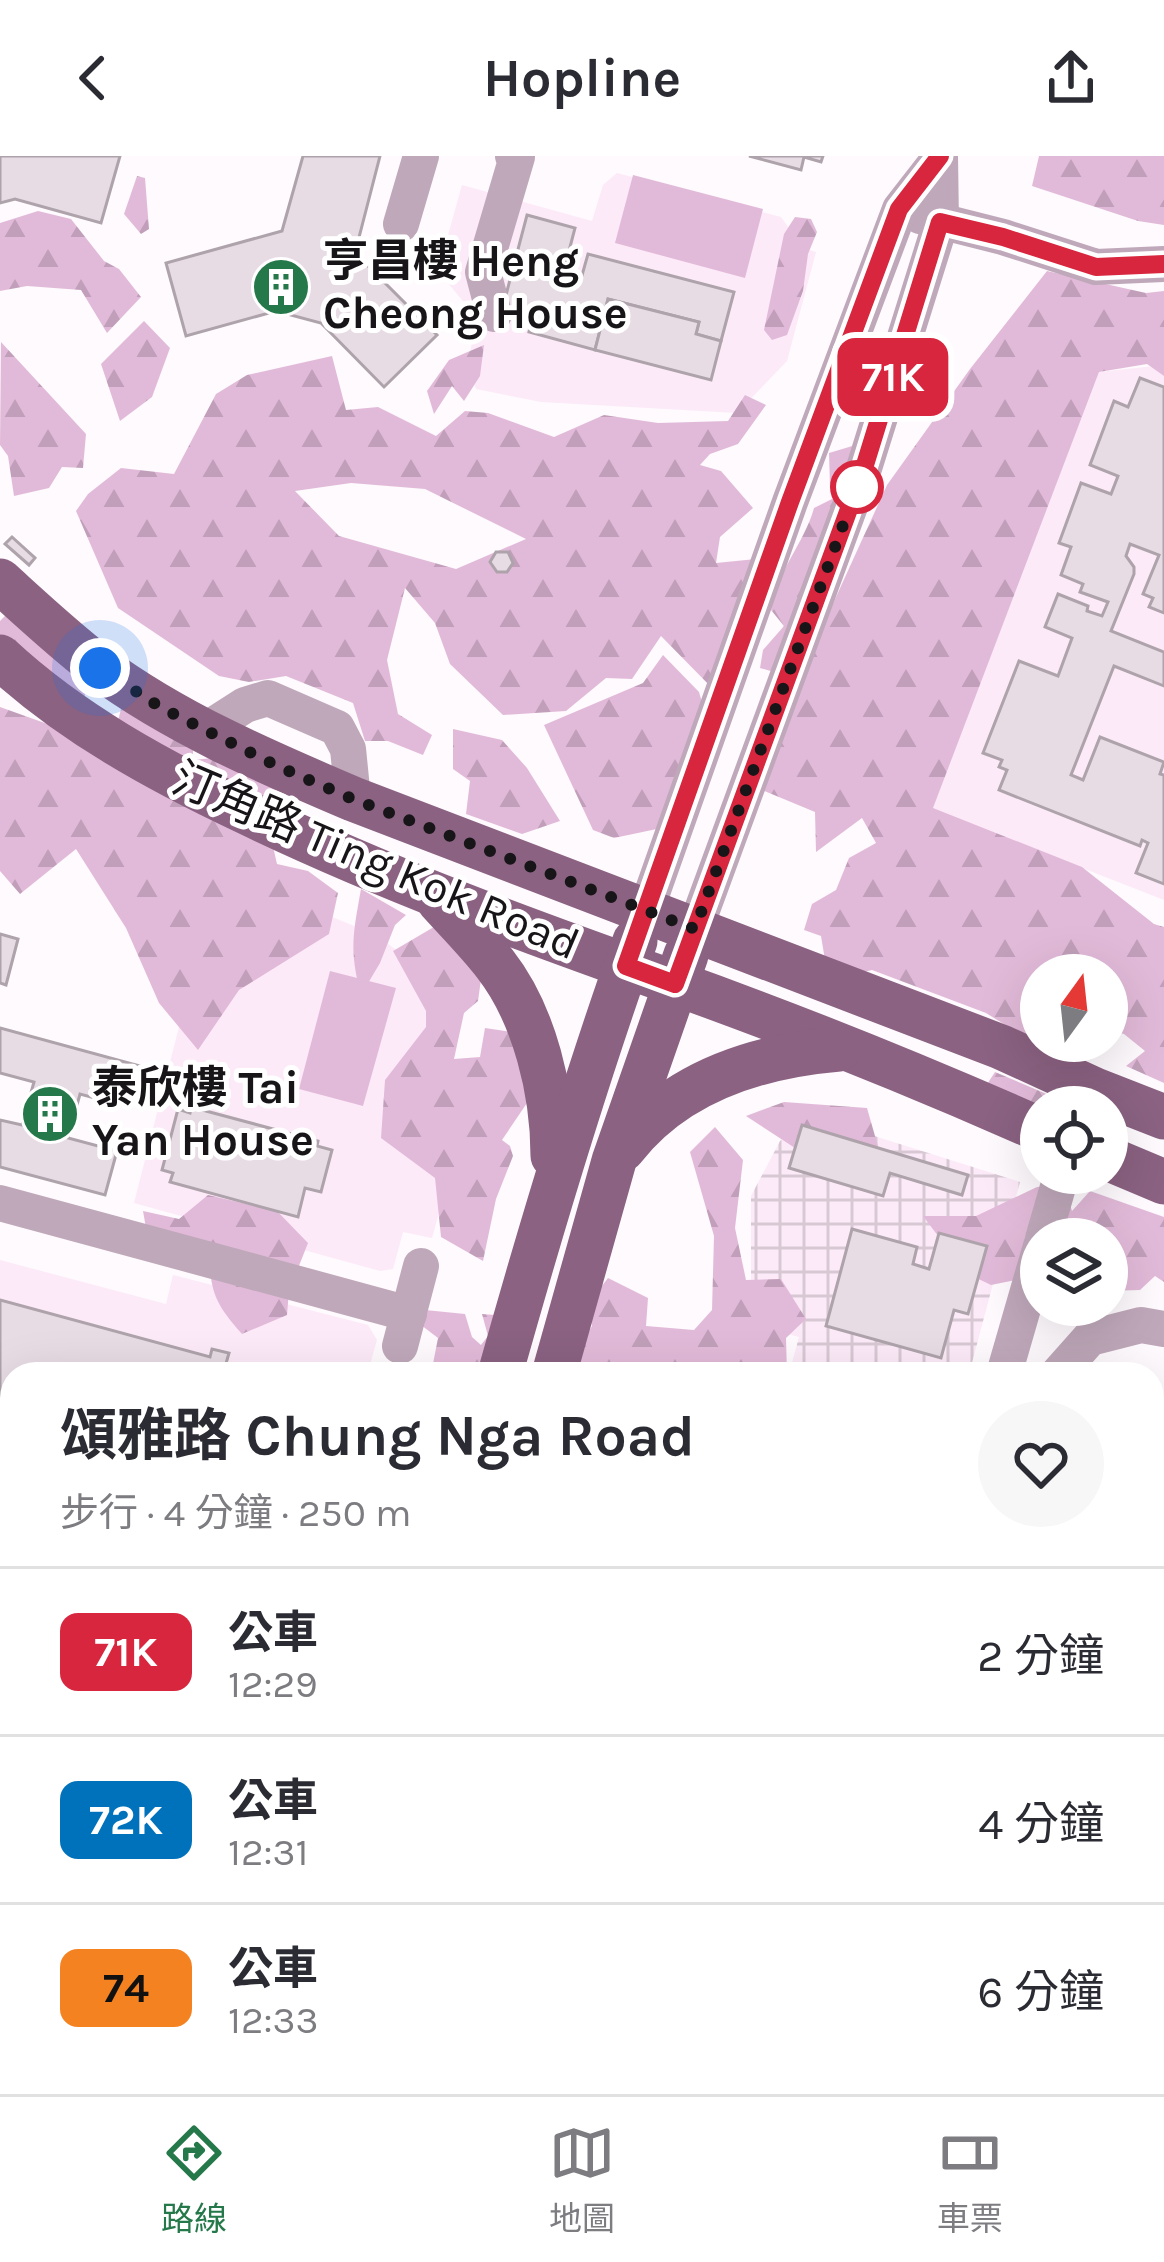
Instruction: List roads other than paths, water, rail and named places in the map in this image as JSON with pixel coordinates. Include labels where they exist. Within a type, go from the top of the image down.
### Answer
[{"type":"main road","name":"汀角路 Ting Kok Road","points":[[0,581],[100,668],[160,707],[277,766],[1001,1047],[1164,1117]]},
{"type":"main road","name":"汀角路 Ting Kok Road","points":[[0,658],[27,682],[126,749],[285,831],[434,896],[910,1072],[1020,1121]]},
{"type":"main road","points":[[434,896],[497,967],[521,1011],[543,1070],[553,1116],[554,1183]]},
{"type":"main road","points":[[503,1362],[554,1183],[646,910]]},
{"type":"main road","points":[[557,1362],[614,1161],[695,929]]},
{"type":"main road","points":[[614,1161],[640,1127],[673,1100],[713,1080],[792,1053],[845,1048]]},
{"type":"main road","points":[[1128,1167],[1164,1182]]},
{"type":"street","points":[[401,224],[422,156]]},
{"type":"street","points":[[494,314],[483,272],[517,157],[513,156]]},
{"type":"street","points":[[646,910],[899,209],[939,157]]},
{"type":"street","points":[[695,929],[864,468],[940,222],[939,157]]},
{"type":"street","points":[[899,209],[1096,267],[1164,264]]},
{"type":"street","points":[[0,1203],[405,1330],[422,1266]]},
{"type":"street","points":[[1007,1362],[1020,1319]]},
{"type":"street","points":[[1069,1362],[1090,1338],[1141,1325],[1164,1329]]},
{"type":"place","name":"亨昌樓 Heng Cheong House","points":[[281,287]]},
{"type":"place","name":"泰欣樓 Tai Yan House","points":[[50,1114]]}]
